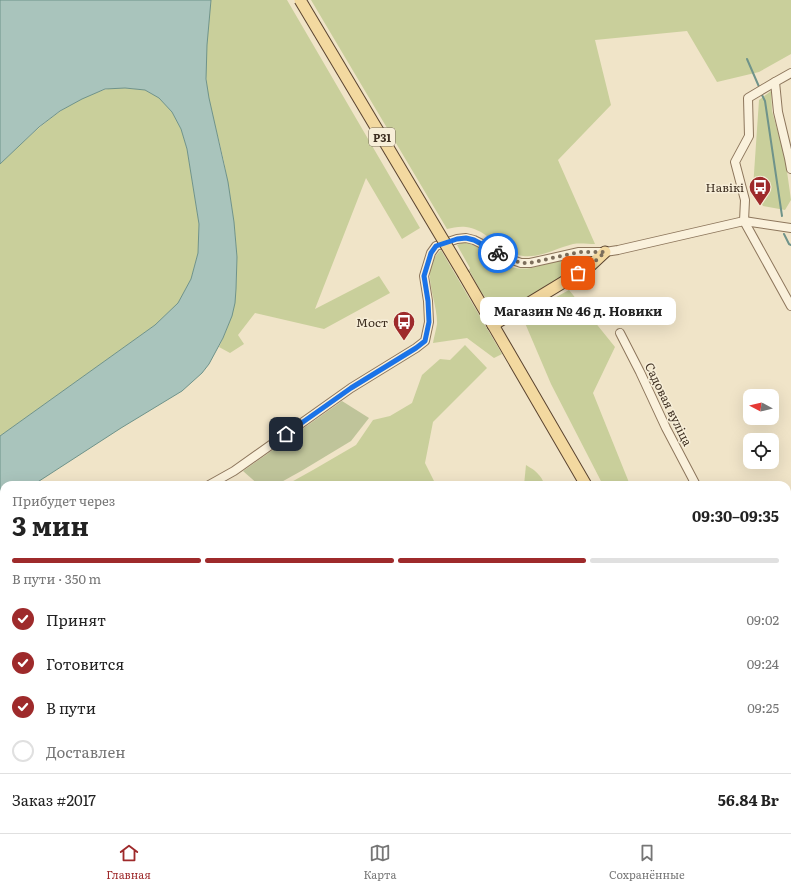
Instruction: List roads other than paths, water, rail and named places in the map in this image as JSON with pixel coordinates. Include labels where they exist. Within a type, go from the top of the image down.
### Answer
[{"type":"main road","name":"Р31","points":[[300,0],[464,275],[584,481]]},
{"type":"main road","points":[[493,325],[590,266],[605,252]]},
{"type":"street","points":[[791,73],[748,98],[749,136],[735,162],[745,200],[744,221],[791,306]]},
{"type":"street","points":[[776,82],[778,112],[791,169]]},
{"type":"street","points":[[216,481],[234,471],[351,388],[425,341],[429,322],[428,301],[424,276],[431,253],[436,246],[457,239],[466,238],[474,240],[507,258],[521,263],[530,263],[579,252],[605,252],[618,250],[744,221],[791,227]]},
{"type":"street","name":"Садовая вуліца","points":[[620,333],[666,428],[694,481]]},
{"type":"water","points":[[0,0],[211,0],[206,79],[228,182],[234,222],[237,257],[235,303],[232,316],[223,338],[209,364],[202,373],[182,391],[121,428],[39,481],[0,481],[0,436],[155,325],[178,303],[191,279],[198,253],[199,224],[187,149],[181,129],[172,112],[159,98],[145,90],[125,88],[105,89],[82,99],[60,111],[39,127],[0,164]]},
{"type":"waterway","points":[[747,59],[760,89]]},
{"type":"waterway","points":[[761,93],[765,101],[782,216]]},
{"type":"waterway","points":[[784,234],[791,245]]},
{"type":"place","name":"Навікі","points":[[760,206]]},
{"type":"place","name":"Магазин № 46 д. Новики","points":[[578,273]]},
{"type":"place","name":"Мост","points":[[404,342]]}]
